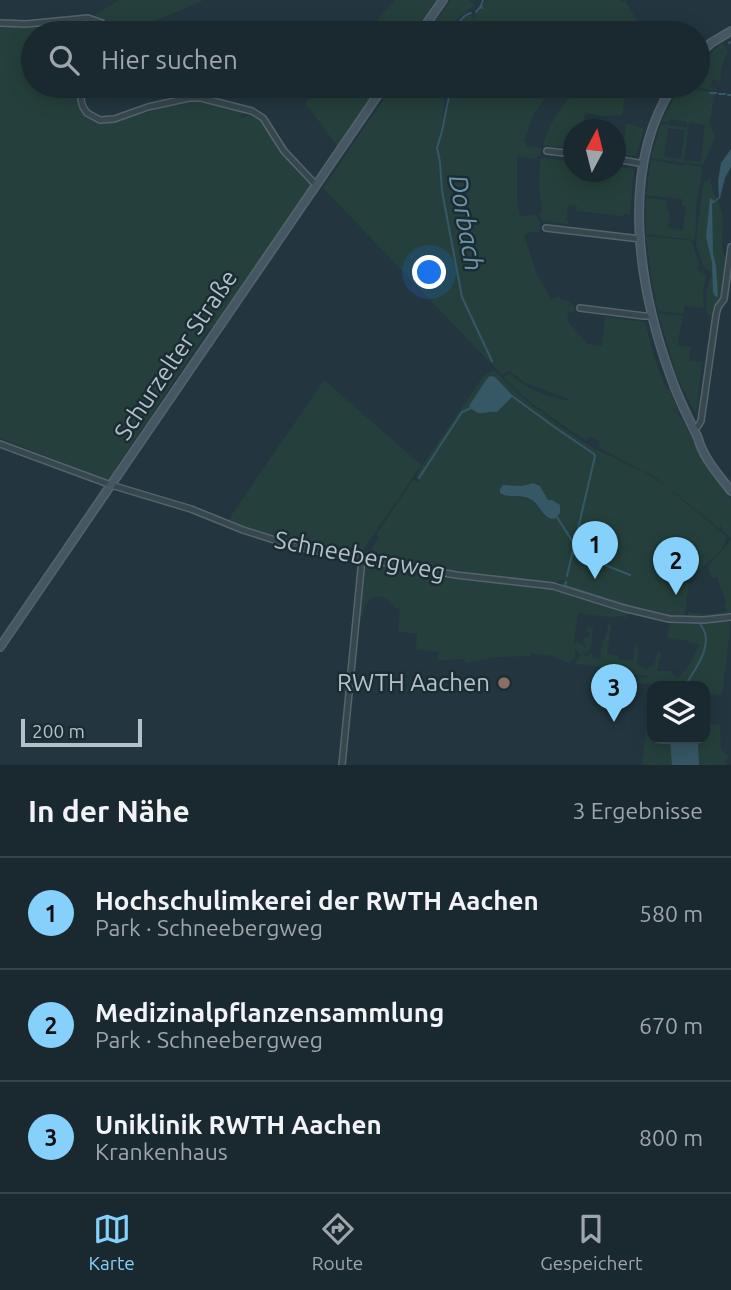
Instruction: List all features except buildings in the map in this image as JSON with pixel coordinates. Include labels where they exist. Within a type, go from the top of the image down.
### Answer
[{"type":"street","points":[[428,21],[443,0]]},
{"type":"street","points":[[62,21],[88,18],[96,21]]},
{"type":"street","points":[[0,23],[21,24]]},
{"type":"street","points":[[710,45],[731,31]]},
{"type":"street","points":[[81,98],[87,113],[100,120],[114,119],[148,107],[189,98]]},
{"type":"street","points":[[201,98],[251,111],[263,118],[284,151],[316,185]]},
{"type":"street","name":"Schurzelter Straße","points":[[0,647],[376,98]]},
{"type":"street","points":[[667,98],[654,127],[644,164],[640,239],[647,289],[669,372],[698,438],[731,491]]},
{"type":"street","points":[[547,151],[563,153]]},
{"type":"street","points":[[626,161],[644,164]]},
{"type":"street","points":[[546,228],[640,239]]},
{"type":"street","points":[[694,429],[701,421],[716,315],[724,299],[731,247]]},
{"type":"street","points":[[580,308],[652,316]]},
{"type":"street","name":"Schneebergweg","points":[[0,444],[111,485],[298,547],[456,575],[553,586],[669,620],[731,617]]},
{"type":"street","points":[[342,765],[362,559]]},
{"type":"green space","points":[[119,0],[204,0],[156,21],[96,21],[92,17]]},
{"type":"green space","points":[[395,0],[437,0],[423,21],[377,21]]},
{"type":"green space","points":[[450,0],[469,0],[475,5],[456,21],[436,21]]},
{"type":"green space","points":[[486,0],[621,0],[618,3],[625,1],[637,21],[461,21],[471,15],[473,18]]},
{"type":"green space","points":[[81,19],[90,21],[49,21]]},
{"type":"green space","points":[[21,23],[21,98],[79,98],[81,109],[86,114],[112,122],[189,101],[209,102],[247,112],[241,115],[241,118],[254,114],[311,185],[216,328],[212,327],[207,331],[108,480],[0,438],[0,24]]},
{"type":"green space","points":[[722,43],[728,51],[720,81],[712,80],[711,88],[718,89],[716,90],[710,89],[710,54]]},
{"type":"green space","points":[[710,91],[716,92],[709,121],[715,138],[703,165],[687,163],[687,160],[701,162],[705,125],[689,122],[683,159],[686,163],[673,161],[673,158],[681,159],[685,130],[668,128],[664,155],[672,158],[672,161],[651,158],[661,124],[687,128],[687,122],[670,119],[669,122],[672,123],[662,121],[674,98],[710,98]]},
{"type":"green space","points":[[309,98],[372,98],[339,148],[305,103]]},
{"type":"green space","points":[[385,98],[445,98],[441,135],[449,98],[545,98],[533,115],[524,142],[527,143],[526,146],[541,148],[540,155],[535,159],[517,156],[517,199],[520,216],[535,215],[540,221],[539,233],[533,231],[524,235],[536,272],[551,299],[559,296],[561,300],[568,301],[575,307],[574,313],[568,312],[567,320],[587,344],[602,346],[605,317],[645,322],[664,384],[680,414],[670,406],[681,418],[710,471],[731,500],[731,538],[722,530],[720,522],[720,529],[655,477],[598,447],[600,442],[589,436],[586,441],[530,402],[503,377],[510,374],[537,391],[568,401],[569,399],[525,383],[509,371],[502,375],[323,188]]},
{"type":"green space","points":[[570,98],[625,98],[622,115],[601,116],[588,113],[584,119],[563,119],[563,148],[543,145]]},
{"type":"green space","points":[[626,123],[644,129],[636,156],[626,155]]},
{"type":"green space","points":[[540,158],[563,160],[563,182],[626,182],[626,168],[634,169],[630,214],[624,216],[576,211],[577,206],[568,205],[568,224],[543,221],[539,214],[542,213]]},
{"type":"green space","points":[[651,160],[702,167],[694,240],[646,234],[646,198],[666,200],[667,211],[670,212],[668,228],[683,230],[686,206],[682,205],[682,199],[646,195]]},
{"type":"green space","points":[[709,178],[722,212],[722,248],[726,259],[721,297],[713,308],[712,316],[707,315],[706,293],[712,273],[704,267],[696,244],[703,184],[708,182]]},
{"type":"green space","points":[[646,236],[692,241],[699,265],[697,270],[706,275],[704,308],[685,306],[683,314],[658,311]]},
{"type":"green space","points":[[658,313],[683,316],[677,345],[691,347],[689,360],[702,362],[696,414],[677,377]]},
{"type":"green space","points":[[495,371],[531,405],[564,429],[593,448],[663,484],[727,537],[721,550],[689,581],[679,578],[679,581],[689,583],[684,619],[636,610],[559,586],[565,579],[554,584],[458,573],[366,557],[368,551],[378,557],[379,554],[372,549],[379,537],[376,535],[412,481],[420,481],[417,475],[424,463],[483,377]],"holes":[[[510,485],[543,491],[546,498],[561,508],[552,519],[542,513],[534,502],[515,497]]]},
{"type":"green space","points":[[324,380],[421,465],[359,556],[298,545],[227,522]]},
{"type":"green space","points":[[731,540],[731,615],[689,619],[689,610],[692,613],[714,614],[727,611],[717,577],[712,578],[708,566]]},
{"type":"green space","points":[[368,563],[470,580],[553,589],[629,613],[626,618],[578,613],[573,645],[577,641],[585,647],[584,638],[589,638],[590,632],[587,632],[587,627],[593,628],[591,648],[583,657],[589,653],[592,658],[600,659],[603,640],[608,625],[611,625],[607,654],[618,656],[618,659],[633,660],[635,646],[638,647],[637,664],[646,670],[649,666],[654,666],[657,652],[661,653],[657,670],[670,671],[678,678],[688,667],[700,644],[668,638],[670,623],[731,622],[722,695],[710,694],[710,681],[637,683],[639,677],[649,676],[576,664],[581,656],[576,649],[575,657],[569,663],[551,656],[531,653],[531,656],[497,657],[467,663],[463,659],[438,660],[439,652],[416,649],[417,634],[398,631],[400,609],[395,608],[386,598],[373,597],[364,606],[363,616],[358,616],[364,566]]},
{"type":"green space","points":[[710,724],[719,725],[721,749],[728,757],[724,762],[726,765],[642,765],[646,730],[647,744],[710,744]]},
{"type":"water","points":[[731,149],[731,167],[720,198],[712,204],[717,297],[713,292],[712,262],[706,237],[710,198],[714,201],[719,197],[721,163]]},
{"type":"water","points":[[490,376],[495,377],[513,396],[497,412],[476,412],[469,406]]},
{"type":"water","points":[[533,483],[540,486],[548,500],[560,505],[560,513],[556,518],[545,515],[530,499],[500,493],[503,485],[522,486]]},
{"type":"water","points":[[670,744],[698,744],[699,765],[672,765]]},
{"type":"waterway","name":"Dorbach","points":[[482,8],[483,0]]},
{"type":"waterway","name":"Dorbach","points":[[476,12],[481,6]]},
{"type":"waterway","name":"Dorbach","points":[[460,21],[471,13]]},
{"type":"waterway","points":[[710,93],[716,93]]},
{"type":"waterway","points":[[719,94],[725,94]]},
{"type":"waterway","name":"Dorbach","points":[[449,98],[437,148],[442,191],[462,297],[492,361]]},
{"type":"waterway","name":"Dorbach","points":[[512,396],[595,456],[567,576]]},
{"type":"waterway","points":[[419,478],[462,412],[471,408]]},
{"type":"waterway","points":[[557,517],[574,544]]},
{"type":"waterway","points":[[573,554],[630,575]]},
{"type":"waterway","name":"Dorbach","points":[[566,582],[565,586],[638,609]]},
{"type":"waterway","name":"Dorbach","points":[[664,615],[675,617]]},
{"type":"waterway","name":"Dorbach","points":[[688,681],[705,647],[705,633],[700,623]]},
{"type":"place","name":"Hochschulimkerei der RWTH Aachen","points":[[595,579]]},
{"type":"place","name":"Medizinalpflanzensammlung","points":[[676,595]]},
{"type":"place","name":"RWTH Aachen","points":[[504,683]]},
{"type":"place","name":"Uniklinik RWTH Aachen","points":[[614,722]]}]
